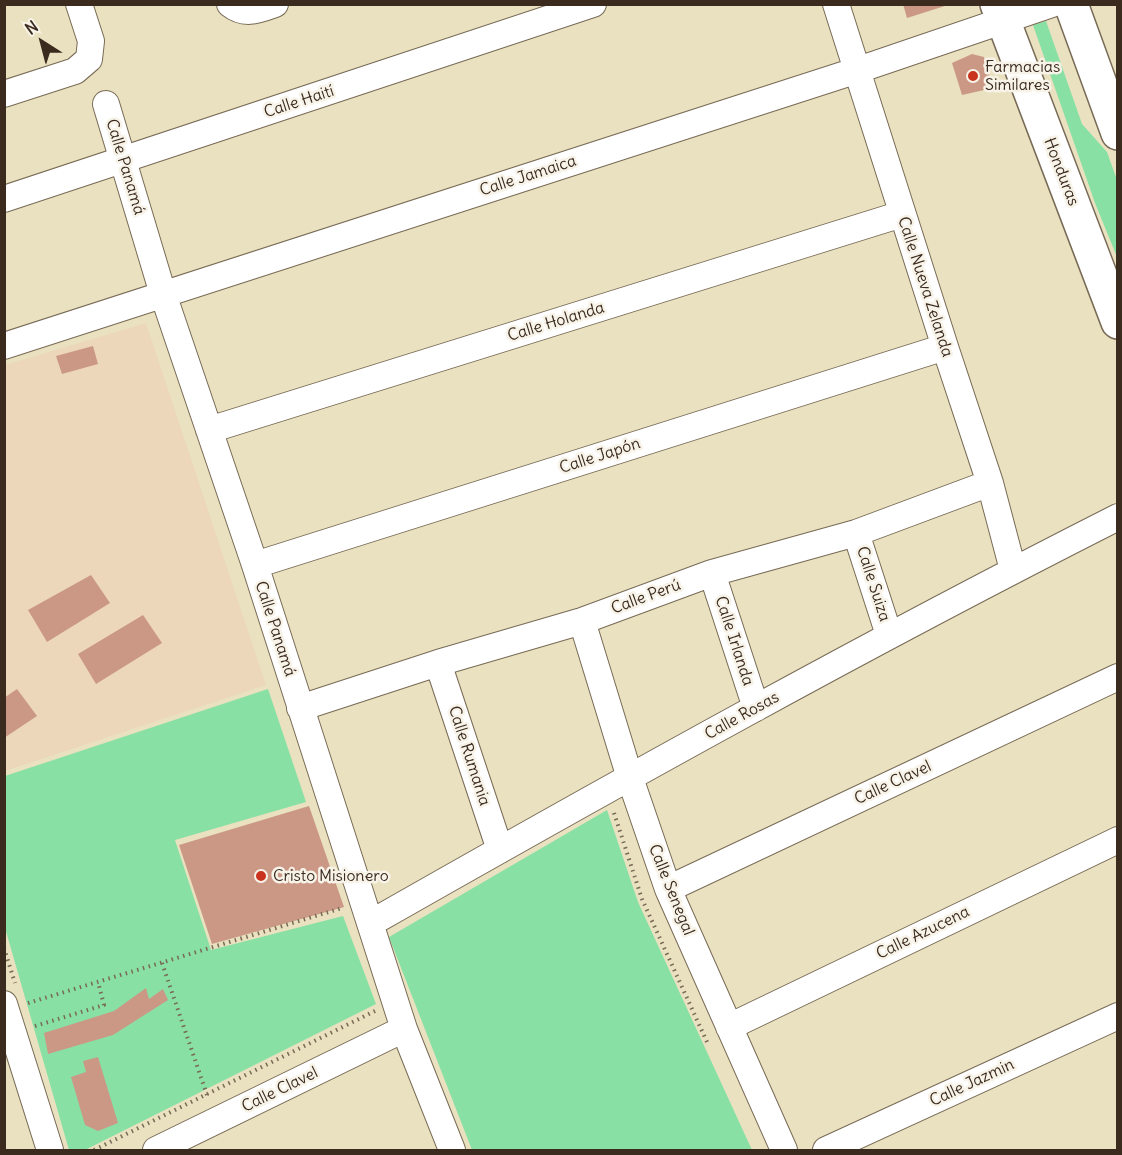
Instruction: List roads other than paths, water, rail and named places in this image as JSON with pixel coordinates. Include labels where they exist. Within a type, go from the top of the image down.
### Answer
[{"type":"street","points":[[4,94],[75,71],[89,59],[91,41],[79,4]]},
{"type":"street","points":[[230,5],[240,12],[253,11],[275,4]]},
{"type":"street","name":"Calle Haití","points":[[4,199],[592,4]]},
{"type":"street","name":"Calle Nueva Zelanda","points":[[836,4],[990,483],[1013,570]]},
{"type":"street","name":"Calle Jamaica","points":[[4,346],[858,70],[1000,13],[1052,4]]},
{"type":"street","points":[[1071,4],[1115,117]]},
{"type":"street","name":"Honduras","points":[[1000,13],[1118,322]]},
{"type":"street","name":"Calle Panamá","points":[[106,104],[162,294],[255,565],[404,1029],[452,1150]]},
{"type":"street","name":"Calle Holanda","points":[[209,430],[902,214]]},
{"type":"street","name":"Calle Japón","points":[[255,565],[945,347]]},
{"type":"street","name":"Calle Perú","points":[[300,708],[438,663],[582,621],[712,573],[856,533],[990,483]]},
{"type":"street","name":"Calle Rosas","points":[[370,923],[890,635],[1118,517]]},
{"type":"street","name":"Calle Suiza","points":[[856,533],[890,635]]},
{"type":"street","name":"Calle Irlanda","points":[[712,573],[756,708]]},
{"type":"street","name":"Calle Senegal","points":[[582,621],[630,778],[668,889],[784,1150]]},
{"type":"street","name":"Calle Rumania","points":[[438,663],[500,850]]},
{"type":"street","name":"Calle Clavel","points":[[668,889],[1118,677]]},
{"type":"street","name":"Calle Azucena","points":[[729,1027],[1118,840]]},
{"type":"street","points":[[15,1001],[50,1150]]},
{"type":"street","name":"Calle Jazmin","points":[[826,1150],[1118,1016]]},
{"type":"street","name":"Calle Clavel","points":[[156,1150],[404,1029]]},
{"type":"place","name":"Farmacias Similares","points":[[973,76]]},
{"type":"place","name":"Cristo Misionero","points":[[261,876]]}]
